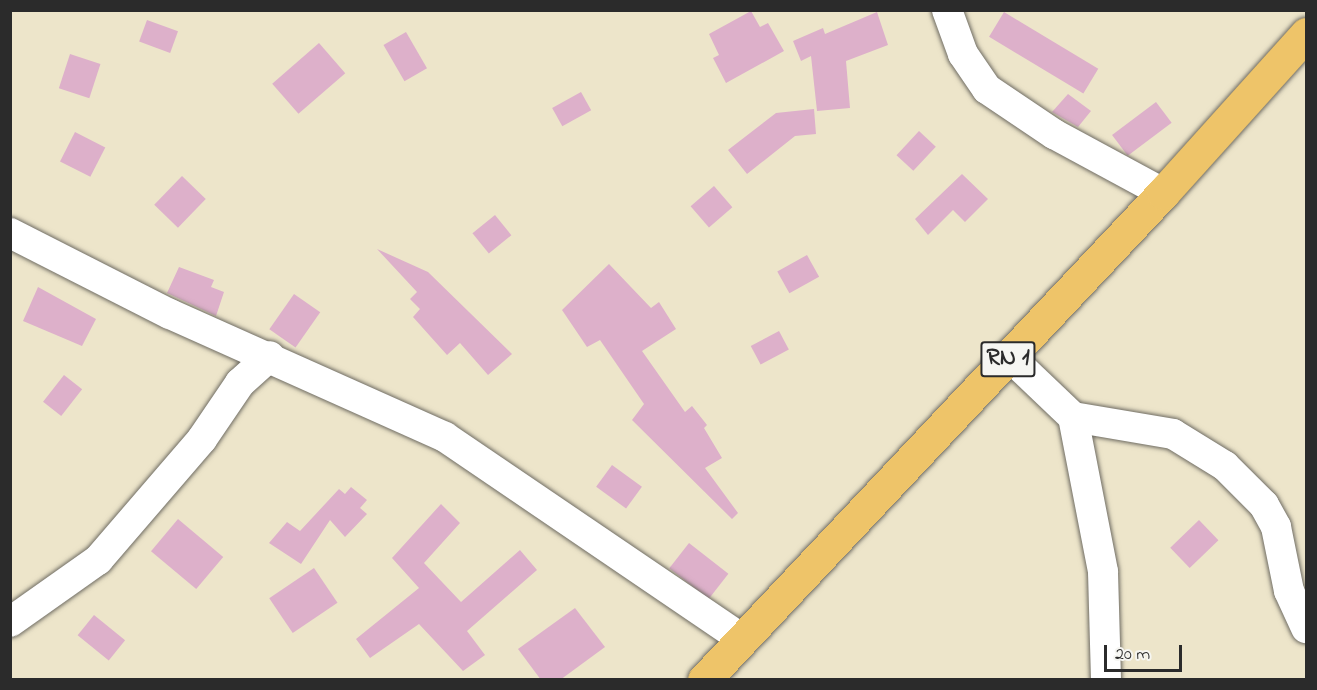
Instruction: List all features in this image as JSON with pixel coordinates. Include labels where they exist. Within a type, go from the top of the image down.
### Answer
[{"type":"main road","name":"RN 1","points":[[704,680],[1163,193],[1306,34]]},
{"type":"street","points":[[947,10],[963,54],[987,89],[1064,140],[1163,193]]},
{"type":"street","points":[[10,233],[170,314],[270,356],[445,437],[742,639]]},
{"type":"street","points":[[10,622],[98,560],[202,439],[240,383],[270,356]]},
{"type":"street","points":[[1010,357],[1072,417],[1173,434],[1225,466],[1264,505],[1276,527],[1288,591],[1306,628]]},
{"type":"street","points":[[1072,417],[1090,521],[1104,572],[1106,680]]},
{"type":"building","points":[[751,11],[760,27],[768,23],[784,51],[726,83],[713,58],[719,55],[709,34]]},
{"type":"building","points":[[877,12],[888,45],[846,61],[850,108],[817,111],[811,56],[801,61],[793,41],[823,28],[825,34]]},
{"type":"building","points":[[1004,12],[1098,69],[1083,94],[989,37]]},
{"type":"building","points":[[147,20],[178,31],[170,53],[139,42]]},
{"type":"building","points":[[406,32],[427,68],[404,81],[383,45]]},
{"type":"building","points":[[319,43],[345,73],[298,114],[272,84]]},
{"type":"building","points":[[70,54],[100,64],[89,98],[59,88]]},
{"type":"building","points":[[581,92],[591,110],[562,126],[552,108]]},
{"type":"building","points":[[1068,94],[1091,111],[1078,127],[1052,112]]},
{"type":"building","points":[[1156,102],[1172,123],[1128,156],[1112,135]]},
{"type":"building","points":[[814,109],[816,134],[795,136],[747,174],[728,150],[776,113]]},
{"type":"building","points":[[919,131],[936,147],[913,171],[896,155]]},
{"type":"building","points":[[75,132],[105,147],[90,177],[60,161]]},
{"type":"building","points":[[962,174],[988,199],[965,222],[953,210],[928,235],[915,219]]},
{"type":"building","points":[[182,176],[206,199],[178,228],[154,205]]},
{"type":"building","points":[[714,186],[732,207],[709,227],[691,206]]},
{"type":"building","points":[[495,215],[511,235],[489,253],[472,233]]},
{"type":"building","points":[[377,249],[428,272],[512,354],[488,375],[460,343],[447,355],[413,317],[420,309],[410,299],[417,292]]},
{"type":"building","points":[[807,255],[819,277],[789,293],[777,271]]},
{"type":"building","points":[[609,264],[651,308],[659,302],[676,329],[642,351],[685,412],[692,406],[707,425],[704,428],[722,458],[705,468],[738,513],[732,519],[632,420],[644,404],[600,340],[587,347],[562,310]]},
{"type":"building","points":[[179,267],[214,280],[211,287],[224,292],[216,316],[167,293]]},
{"type":"building","points":[[38,287],[96,319],[82,346],[23,321]]},
{"type":"building","points":[[294,294],[320,312],[296,348],[269,329]]},
{"type":"building","points":[[779,331],[789,350],[761,365],[751,346]]},
{"type":"building","points":[[64,375],[82,389],[61,416],[43,402]]},
{"type":"building","points":[[612,465],[642,487],[626,509],[596,487]]},
{"type":"building","points":[[351,487],[367,500],[360,508],[367,514],[345,537],[330,520],[301,564],[269,543],[287,522],[300,531],[339,489],[345,494]]},
{"type":"building","points":[[441,504],[460,523],[424,563],[461,602],[520,550],[537,570],[467,631],[485,655],[463,671],[419,624],[370,658],[356,639],[419,588],[392,558]]},
{"type":"building","points":[[178,519],[223,557],[196,589],[151,551]]},
{"type":"building","points":[[1199,520],[1218,540],[1190,568],[1170,548]]},
{"type":"building","points":[[689,543],[728,574],[709,599],[669,568]]},
{"type":"building","points":[[314,568],[337,603],[293,633],[269,598]]},
{"type":"building","points":[[575,608],[605,647],[560,680],[541,680],[518,649]]},
{"type":"building","points":[[94,615],[125,640],[109,660],[78,635]]}]
